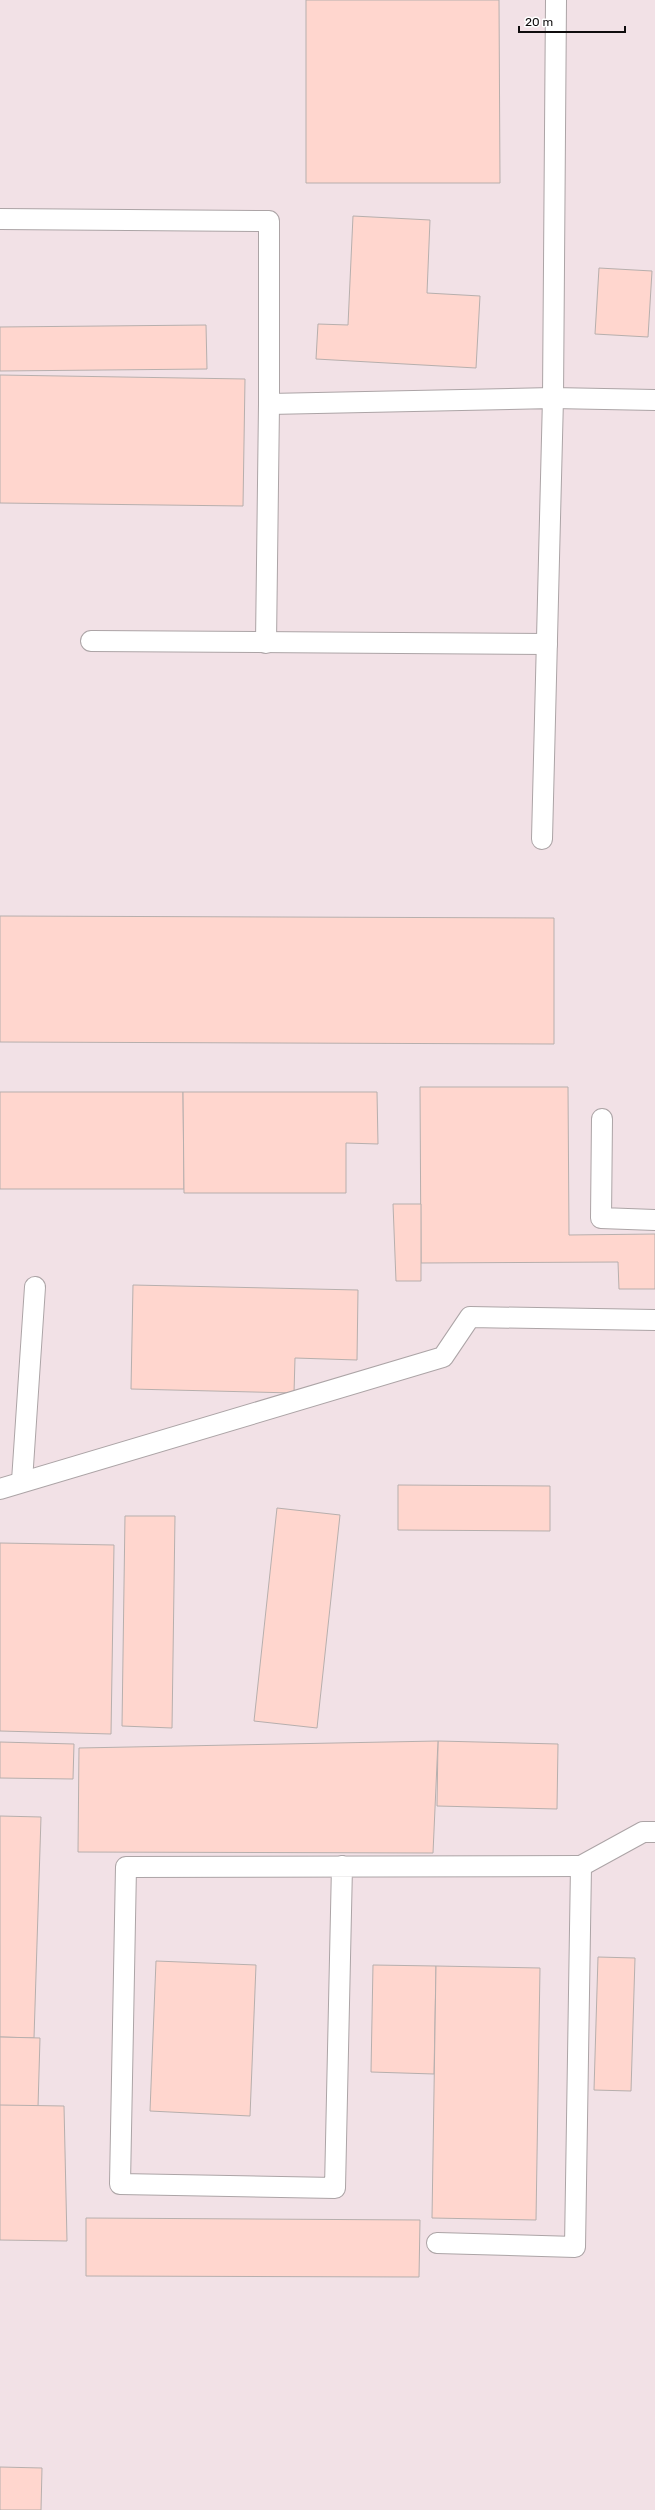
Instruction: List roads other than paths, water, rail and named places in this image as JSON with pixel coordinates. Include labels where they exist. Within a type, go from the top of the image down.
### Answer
[{"type":"lane","points":[[542,840],[553,398],[556,0]]},
{"type":"lane","points":[[0,219],[269,221],[269,404],[266,643]]},
{"type":"lane","points":[[269,404],[553,398],[655,400]]},
{"type":"lane","points":[[92,641],[547,644]]},
{"type":"lane","points":[[602,1119],[601,1218],[655,1220]]},
{"type":"lane","points":[[22,1481],[35,1287]]},
{"type":"lane","points":[[0,1489],[22,1481],[443,1357],[470,1317],[655,1320]]},
{"type":"lane","points":[[342,1866],[335,2188],[120,2184],[126,1867],[342,1866],[581,1866],[643,1832],[655,1832]]},
{"type":"lane","points":[[437,2243],[575,2247],[581,1866]]}]
